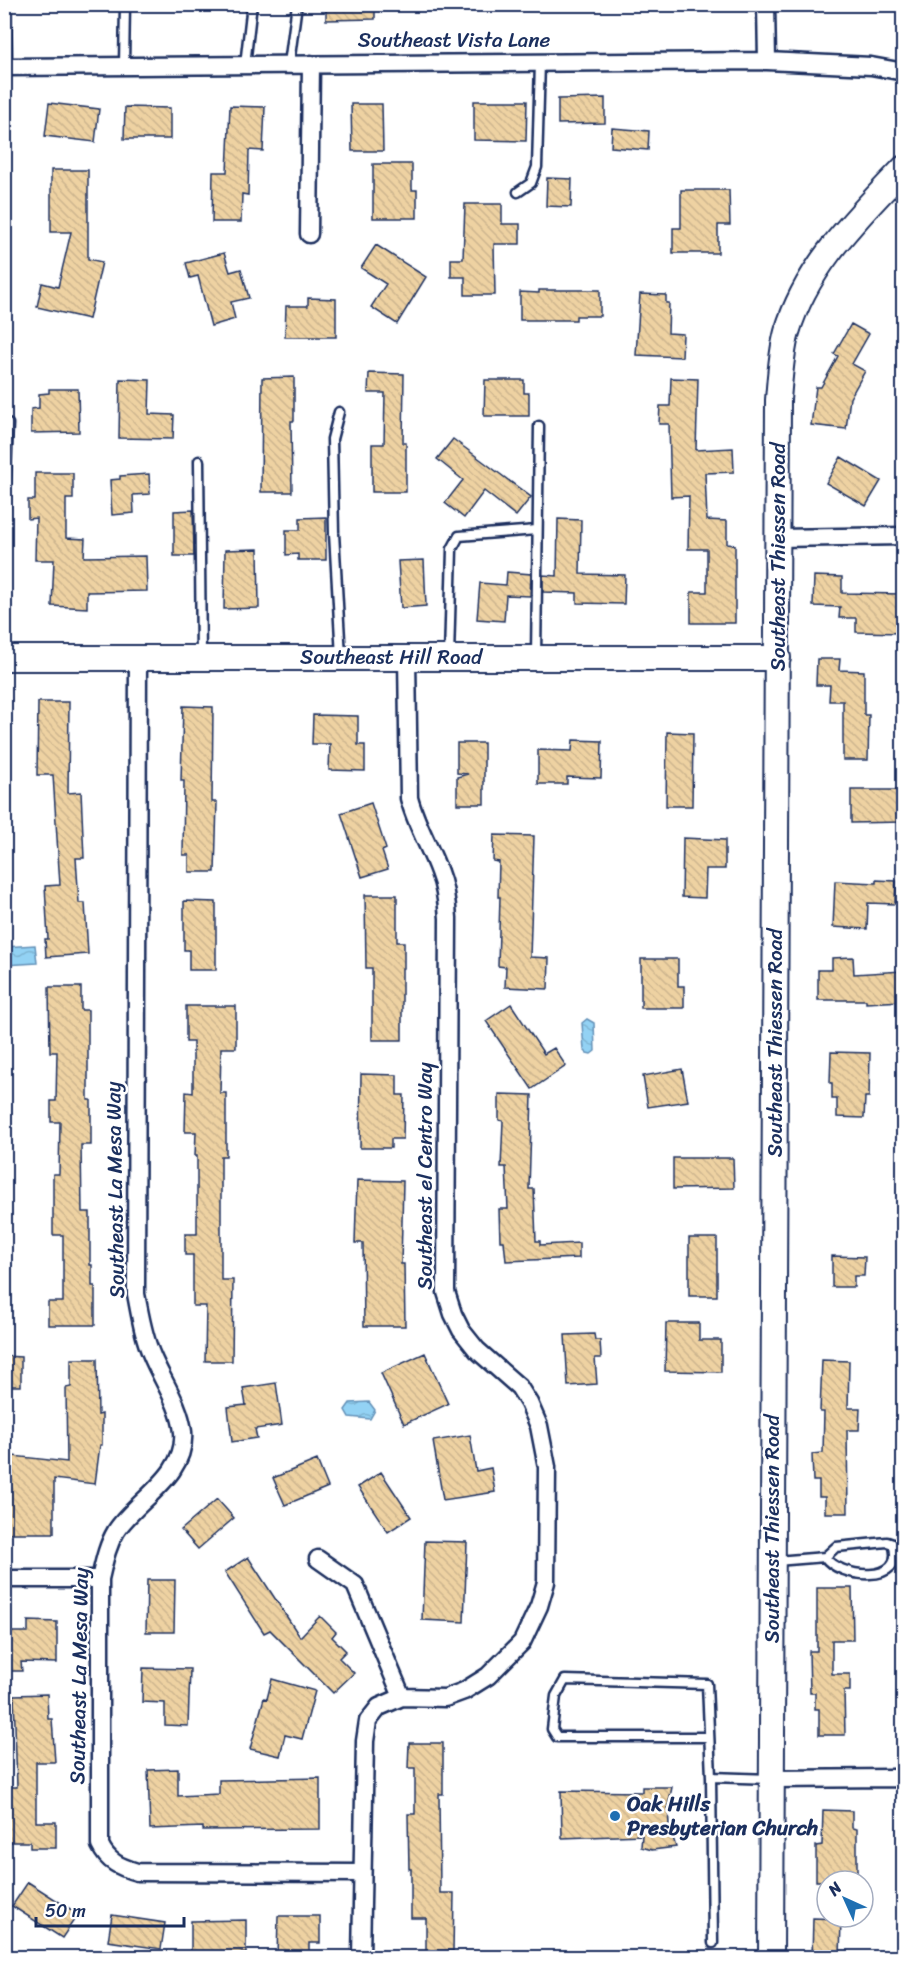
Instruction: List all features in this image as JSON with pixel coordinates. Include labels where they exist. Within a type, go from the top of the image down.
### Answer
[{"type":"main road","name":"Southeast Thiessen Road","points":[[771,1958],[778,400],[780,370],[787,333],[802,295],[828,253],[903,168]]},
{"type":"main road","name":"Southeast Hill Road","points":[[4,658],[778,658]]},
{"type":"street","points":[[766,4],[766,61]]},
{"type":"street","name":"Southeast Vista Lane","points":[[6,67],[766,61],[871,66],[903,72]]},
{"type":"street","points":[[309,234],[311,64]]},
{"type":"street","points":[[778,538],[903,536]]},
{"type":"street","name":"Southeast La Mesa Way","points":[[138,657],[136,1294],[150,1353],[181,1418],[183,1434],[180,1455],[168,1476],[116,1532],[105,1555],[100,1579],[98,1827],[100,1845],[105,1856],[118,1866],[137,1872],[362,1873]]},
{"type":"street","name":"Southeast el Centro Way","points":[[402,1697],[445,1698],[464,1691],[488,1676],[522,1642],[539,1606],[546,1582],[547,1467],[539,1426],[529,1403],[519,1388],[477,1350],[461,1330],[446,1293],[448,918],[446,894],[440,872],[414,816],[409,798],[407,657]]},
{"type":"street","points":[[318,1559],[355,1585],[402,1697],[380,1707],[368,1721],[365,1741],[361,1958]]},
{"type":"street","points":[[4,1579],[100,1579]]},
{"type":"street","points":[[771,1779],[903,1779]]},
{"type":"lane","points":[[6,4],[6,67]]},
{"type":"lane","points":[[124,66],[125,4]]},
{"type":"lane","points":[[245,64],[252,4]]},
{"type":"lane","points":[[289,64],[297,4]]},
{"type":"lane","points":[[518,192],[531,183],[537,167],[540,62]]},
{"type":"lane","points":[[339,412],[332,439],[334,533],[341,657]]},
{"type":"lane","points":[[4,524],[8,424]]},
{"type":"lane","points":[[536,657],[539,426]]},
{"type":"lane","points":[[199,461],[201,658]]},
{"type":"lane","points":[[449,657],[453,549],[459,536],[537,530]]},
{"type":"lane","points":[[772,1561],[825,1557],[836,1547],[887,1542],[893,1544],[897,1555],[891,1570],[877,1574],[837,1567],[825,1557]]},
{"type":"lane","points":[[709,1737],[557,1737],[552,1729],[556,1696],[565,1680],[707,1684],[711,1777],[713,1943]]},
{"type":"lane","points":[[711,1777],[771,1779]]},
{"type":"water","points":[[35,945],[37,963],[5,965],[5,947]]},
{"type":"water","points":[[587,1019],[594,1023],[595,1051],[591,1054],[584,1050],[582,1023]]},
{"type":"water","points":[[369,1402],[375,1410],[370,1419],[349,1417],[345,1410],[350,1403]]},
{"type":"building","points":[[326,4],[375,4],[375,19],[326,20]]},
{"type":"building","points":[[605,98],[605,123],[558,124],[558,99]]},
{"type":"building","points":[[474,101],[527,101],[526,141],[474,140]]},
{"type":"building","points":[[49,103],[99,109],[95,142],[45,136]]},
{"type":"building","points":[[351,104],[382,104],[383,151],[352,151]]},
{"type":"building","points":[[230,106],[265,107],[263,151],[249,150],[248,195],[242,194],[241,222],[212,222],[213,172],[227,172]]},
{"type":"building","points":[[125,107],[170,108],[170,139],[124,139]]},
{"type":"building","points":[[612,128],[649,131],[648,150],[611,147]]},
{"type":"building","points":[[373,164],[412,164],[412,190],[417,190],[417,218],[373,218]]},
{"type":"building","points":[[51,170],[88,170],[88,259],[102,262],[89,319],[37,307],[42,283],[58,287],[71,232],[51,232]]},
{"type":"building","points":[[547,178],[572,179],[571,207],[546,206]]},
{"type":"building","points":[[681,190],[729,190],[730,225],[718,225],[718,253],[673,253],[673,228],[681,228]]},
{"type":"building","points":[[465,204],[502,204],[502,224],[520,224],[520,244],[494,244],[495,295],[465,295],[465,277],[451,277],[451,259],[463,259]]},
{"type":"building","points":[[376,245],[426,277],[397,324],[371,307],[386,284],[361,268]]},
{"type":"building","points":[[224,253],[230,272],[241,269],[249,298],[231,302],[235,319],[211,326],[198,276],[190,278],[186,263]]},
{"type":"building","points":[[539,290],[600,290],[600,316],[576,316],[576,320],[520,320],[520,292],[539,293]]},
{"type":"building","points":[[640,294],[666,295],[666,303],[669,303],[668,333],[683,334],[682,357],[636,355]]},
{"type":"building","points":[[308,298],[336,299],[336,337],[285,337],[286,306],[308,306]]},
{"type":"building","points":[[851,324],[869,334],[852,364],[865,371],[850,398],[846,429],[811,425],[816,387],[821,387],[838,356],[834,354]]},
{"type":"building","points":[[369,373],[404,374],[403,443],[406,443],[406,492],[372,492],[372,444],[384,444],[385,393],[368,393]]},
{"type":"building","points":[[294,377],[294,421],[291,421],[292,492],[261,492],[262,378]]},
{"type":"building","points":[[671,378],[698,379],[696,450],[733,448],[734,472],[705,473],[707,520],[727,521],[727,544],[735,545],[735,623],[691,623],[691,592],[707,592],[707,549],[688,549],[689,496],[671,497],[669,424],[659,424],[660,406],[670,406]]},
{"type":"building","points":[[120,379],[150,380],[149,414],[174,415],[173,439],[119,438]]},
{"type":"building","points":[[485,380],[524,380],[524,393],[529,393],[529,416],[484,416]]},
{"type":"building","points":[[49,389],[78,389],[79,432],[31,433],[31,409],[39,408],[39,394],[49,393]]},
{"type":"building","points":[[453,439],[531,497],[516,516],[484,491],[464,518],[445,503],[463,480],[437,459]]},
{"type":"building","points":[[841,457],[881,481],[866,506],[826,483]]},
{"type":"building","points":[[35,473],[73,473],[73,499],[66,499],[66,538],[85,539],[84,557],[146,556],[147,591],[87,592],[87,608],[52,606],[54,560],[35,560],[36,518],[28,519],[28,500],[35,500]]},
{"type":"building","points":[[149,474],[150,494],[133,495],[134,513],[112,515],[110,480],[120,479],[120,476]]},
{"type":"building","points":[[193,510],[194,556],[174,556],[174,511]]},
{"type":"building","points":[[326,517],[326,560],[298,560],[298,554],[286,555],[286,530],[300,530],[300,518]]},
{"type":"building","points":[[558,519],[581,520],[580,574],[625,575],[624,604],[577,603],[577,593],[543,592],[543,575],[557,576]]},
{"type":"building","points":[[258,549],[259,608],[224,609],[225,550]]},
{"type":"building","points":[[424,560],[426,606],[401,608],[398,561]]},
{"type":"building","points":[[507,572],[531,574],[530,596],[506,595],[504,621],[477,619],[480,583],[506,585]]},
{"type":"building","points":[[814,576],[842,577],[842,593],[903,594],[903,633],[856,632],[856,618],[839,618],[840,607],[813,606]]},
{"type":"building","points":[[817,659],[840,659],[839,670],[864,671],[864,715],[869,715],[868,760],[843,760],[843,701],[829,701],[830,685],[816,685]]},
{"type":"building","points":[[38,702],[69,702],[68,793],[81,792],[84,858],[76,858],[79,903],[85,903],[88,954],[46,957],[45,939],[48,939],[45,886],[60,885],[53,775],[37,775]]},
{"type":"building","points":[[183,706],[213,707],[212,802],[217,802],[215,872],[189,872],[189,855],[183,855],[184,781],[181,781]]},
{"type":"building","points":[[313,715],[358,716],[358,745],[365,745],[365,771],[329,770],[330,744],[312,744]]},
{"type":"building","points":[[667,732],[693,733],[692,806],[666,806]]},
{"type":"building","points":[[573,740],[602,741],[601,778],[567,777],[567,784],[538,784],[538,750],[572,751]]},
{"type":"building","points":[[457,743],[484,743],[484,804],[457,804],[457,777],[468,774],[457,773]]},
{"type":"building","points":[[851,790],[903,790],[903,822],[851,823]]},
{"type":"building","points":[[371,803],[386,849],[382,851],[388,869],[362,877],[341,813]]},
{"type":"building","points":[[494,835],[534,836],[530,957],[549,958],[548,989],[505,987],[506,967],[498,966],[499,862],[493,861]]},
{"type":"building","points":[[683,838],[725,840],[725,869],[706,869],[705,898],[682,897]]},
{"type":"building","points":[[876,880],[896,881],[895,904],[868,903],[867,929],[833,927],[835,881],[876,883]]},
{"type":"building","points":[[365,895],[397,895],[397,942],[404,942],[402,1040],[372,1040],[372,968],[366,968]]},
{"type":"building","points":[[184,901],[216,902],[216,970],[189,970],[189,950],[184,950]]},
{"type":"building","points":[[853,957],[854,974],[903,971],[903,1001],[866,1003],[866,1000],[818,1000],[818,970],[832,970],[832,958]]},
{"type":"building","points":[[641,959],[678,959],[678,986],[684,986],[684,1008],[641,1008]]},
{"type":"building","points":[[49,987],[81,987],[81,1010],[88,1010],[88,1100],[91,1100],[91,1145],[81,1145],[82,1212],[90,1212],[90,1265],[92,1265],[92,1286],[95,1286],[95,1325],[48,1325],[48,1302],[63,1302],[63,1235],[53,1235],[53,1174],[59,1174],[60,1122],[51,1122],[51,1101],[56,1101],[57,1052],[50,1052]]},
{"type":"building","points":[[511,1004],[544,1054],[554,1048],[566,1066],[532,1089],[486,1021]]},
{"type":"building","points":[[186,1006],[236,1006],[236,1048],[221,1048],[220,1093],[226,1093],[226,1156],[221,1156],[221,1280],[233,1280],[232,1361],[205,1361],[206,1306],[193,1306],[193,1255],[185,1255],[185,1234],[197,1234],[196,1132],[185,1132],[186,1092],[193,1093],[193,1042],[186,1042]]},
{"type":"building","points":[[831,1052],[870,1053],[869,1097],[865,1097],[864,1118],[837,1117],[837,1099],[832,1099],[832,1083],[830,1083]]},
{"type":"building","points":[[682,1069],[688,1101],[648,1107],[643,1076]]},
{"type":"building","points":[[361,1074],[397,1075],[397,1095],[404,1095],[403,1139],[391,1139],[391,1148],[360,1148]]},
{"type":"building","points":[[499,1094],[532,1095],[529,1189],[534,1189],[536,1241],[540,1241],[540,1245],[579,1243],[579,1258],[506,1261],[504,1241],[500,1241],[499,1209],[508,1209],[506,1167],[501,1167],[503,1121],[499,1120]]},
{"type":"building","points":[[673,1158],[733,1158],[734,1188],[673,1189]]},
{"type":"building","points":[[357,1180],[403,1181],[401,1264],[404,1264],[405,1326],[364,1326],[363,1243],[355,1243]]},
{"type":"building","points":[[689,1238],[717,1238],[717,1296],[689,1296]]},
{"type":"building","points":[[832,1256],[865,1257],[864,1276],[854,1276],[854,1287],[832,1287]]},
{"type":"building","points":[[666,1323],[699,1323],[699,1340],[721,1340],[721,1372],[665,1371]]},
{"type":"building","points":[[594,1334],[595,1340],[600,1340],[601,1358],[595,1358],[597,1384],[568,1386],[565,1335]]},
{"type":"building","points":[[425,1353],[448,1404],[404,1424],[381,1373]]},
{"type":"building","points":[[4,1356],[21,1357],[21,1386],[4,1386]]},
{"type":"building","points":[[71,1359],[97,1359],[98,1415],[102,1414],[102,1445],[100,1445],[95,1484],[54,1479],[54,1533],[4,1533],[4,1455],[67,1462],[66,1388],[71,1387]]},
{"type":"building","points":[[822,1360],[849,1361],[848,1408],[860,1408],[859,1430],[847,1430],[848,1513],[825,1513],[825,1497],[819,1497],[819,1481],[813,1481],[812,1454],[823,1453],[824,1412],[820,1412]]},
{"type":"building","points":[[276,1383],[282,1425],[255,1429],[257,1438],[232,1442],[228,1407],[246,1405],[243,1388]]},
{"type":"building","points":[[470,1435],[476,1471],[491,1468],[495,1492],[443,1500],[433,1441]]},
{"type":"building","points":[[317,1460],[328,1487],[285,1505],[273,1478]]},
{"type":"building","points":[[381,1472],[411,1517],[388,1532],[358,1487]]},
{"type":"building","points":[[217,1499],[234,1518],[198,1549],[181,1530]]},
{"type":"building","points":[[425,1541],[467,1542],[464,1622],[422,1620]]},
{"type":"building","points":[[248,1557],[300,1637],[320,1616],[336,1632],[332,1637],[346,1651],[339,1658],[354,1673],[333,1693],[270,1630],[264,1633],[225,1572]]},
{"type":"building","points":[[147,1580],[175,1580],[174,1632],[146,1632]]},
{"type":"building","points":[[817,1588],[852,1588],[853,1640],[832,1640],[832,1674],[850,1674],[850,1691],[844,1691],[845,1735],[819,1735],[819,1709],[815,1709],[815,1693],[810,1693],[809,1651],[817,1651]]},
{"type":"building","points":[[28,1621],[57,1622],[57,1663],[21,1662],[22,1671],[4,1671],[4,1632],[28,1632]]},
{"type":"building","points":[[143,1668],[190,1669],[188,1726],[165,1725],[165,1703],[142,1702]]},
{"type":"building","points":[[272,1679],[315,1691],[302,1739],[285,1735],[280,1756],[250,1749],[264,1698],[267,1699]]},
{"type":"building","points":[[47,1694],[48,1719],[52,1719],[55,1762],[36,1762],[36,1822],[56,1822],[56,1848],[30,1848],[30,1842],[7,1842],[7,1787],[17,1787],[14,1695]]},
{"type":"building","points":[[409,1743],[443,1743],[443,1794],[439,1794],[440,1893],[454,1893],[453,1951],[426,1951],[426,1918],[411,1918],[408,1814],[415,1814],[415,1768],[408,1768]]},
{"type":"building","points":[[178,1769],[178,1796],[219,1794],[219,1780],[320,1778],[320,1829],[203,1830],[203,1827],[150,1829],[148,1770]]},
{"type":"building","name":"Oak Hills Presbyterian Church","points":[[642,1787],[672,1787],[668,1807],[669,1825],[676,1847],[652,1850],[641,1847],[642,1835],[562,1838],[561,1791],[642,1792]]},
{"type":"building","points":[[823,1810],[852,1811],[852,1828],[857,1829],[857,1869],[816,1869],[816,1846],[822,1845]]},
{"type":"building","points":[[28,1882],[78,1914],[62,1938],[12,1906]]},
{"type":"building","points":[[112,1915],[165,1923],[161,1949],[108,1941]]},
{"type":"building","points":[[278,1916],[320,1916],[320,1943],[309,1943],[309,1958],[277,1958]]},
{"type":"building","points":[[813,1918],[815,1918],[815,1929],[841,1929],[840,1958],[812,1958]]},
{"type":"building","points":[[246,1920],[246,1953],[191,1954],[191,1921]]},
{"type":"place","name":"Oak Hills Presbyterian Church","points":[[615,1816]]}]
